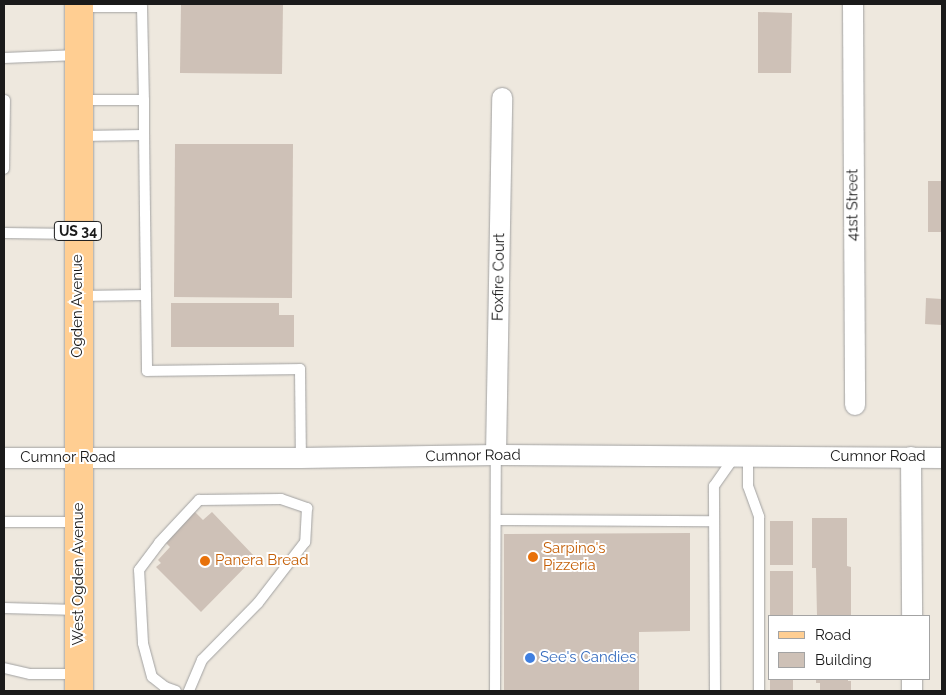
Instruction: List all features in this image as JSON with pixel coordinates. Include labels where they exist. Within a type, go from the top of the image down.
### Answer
[{"type":"main road","name":"Ogden Avenue","points":[[79,5],[79,457]]},
{"type":"main road","name":"West Ogden Avenue","points":[[79,457],[79,683]]},
{"type":"street","name":"41st Street","points":[[853,4],[855,405]]},
{"type":"street","name":"Foxfire Court","points":[[496,455],[502,98]]},
{"type":"street","name":"Cumnor Road","points":[[4,458],[301,458],[496,455],[942,458]]},
{"type":"street","points":[[911,457],[912,615]]},
{"type":"lane","points":[[79,5],[142,7],[147,370],[300,369],[301,458]]},
{"type":"lane","points":[[4,58],[78,55]]},
{"type":"lane","points":[[4,170],[5,100]]},
{"type":"lane","points":[[78,100],[144,100]]},
{"type":"lane","points":[[78,136],[144,135]]},
{"type":"lane","points":[[4,232],[78,234]]},
{"type":"lane","points":[[78,296],[146,295]]},
{"type":"lane","points":[[495,691],[496,455]]},
{"type":"lane","points":[[715,691],[714,486],[741,456]]},
{"type":"lane","points":[[741,456],[748,486],[759,517],[760,691]]},
{"type":"lane","points":[[176,691],[165,687],[152,677],[142,643],[139,570],[159,544],[199,500],[281,499],[307,508],[305,542],[258,603],[202,660],[189,691]]},
{"type":"lane","points":[[496,520],[714,521]]},
{"type":"lane","points":[[4,522],[79,522]]},
{"type":"lane","points":[[4,608],[79,610]]},
{"type":"lane","points":[[4,668],[79,683]]},
{"type":"building","points":[[181,4],[283,4],[282,74],[180,73]]},
{"type":"building","points":[[758,12],[792,13],[791,73],[758,73]]},
{"type":"building","points":[[175,144],[293,144],[292,298],[174,297]]},
{"type":"building","points":[[928,181],[942,181],[942,232],[928,232]]},
{"type":"building","points":[[926,298],[942,299],[942,325],[925,324]]},
{"type":"building","points":[[171,303],[279,303],[279,315],[294,315],[294,347],[171,347]]},
{"type":"building","name":"Panera Bread","points":[[194,511],[203,520],[212,512],[255,557],[201,612],[156,567],[161,563],[158,560],[170,547],[164,541]]},
{"type":"building","points":[[812,518],[847,518],[847,566],[851,567],[851,615],[817,615],[816,568],[812,568]]},
{"type":"building","points":[[770,521],[793,521],[793,565],[770,565]]},
{"type":"building","points":[[690,533],[690,631],[639,632],[639,691],[504,691],[504,534]]},
{"type":"building","points":[[770,571],[793,571],[793,615],[770,615]]},
{"type":"building","points":[[770,680],[793,680],[793,691],[770,691]]},
{"type":"building","points":[[816,680],[848,680],[851,681],[851,691],[820,691],[820,683],[816,683]]},
{"type":"place","name":"Sarpino's Pizzeria","points":[[533,557]]},
{"type":"place","name":"Panera Bread","points":[[205,561]]},
{"type":"place","name":"See's Candies","points":[[530,658]]}]
